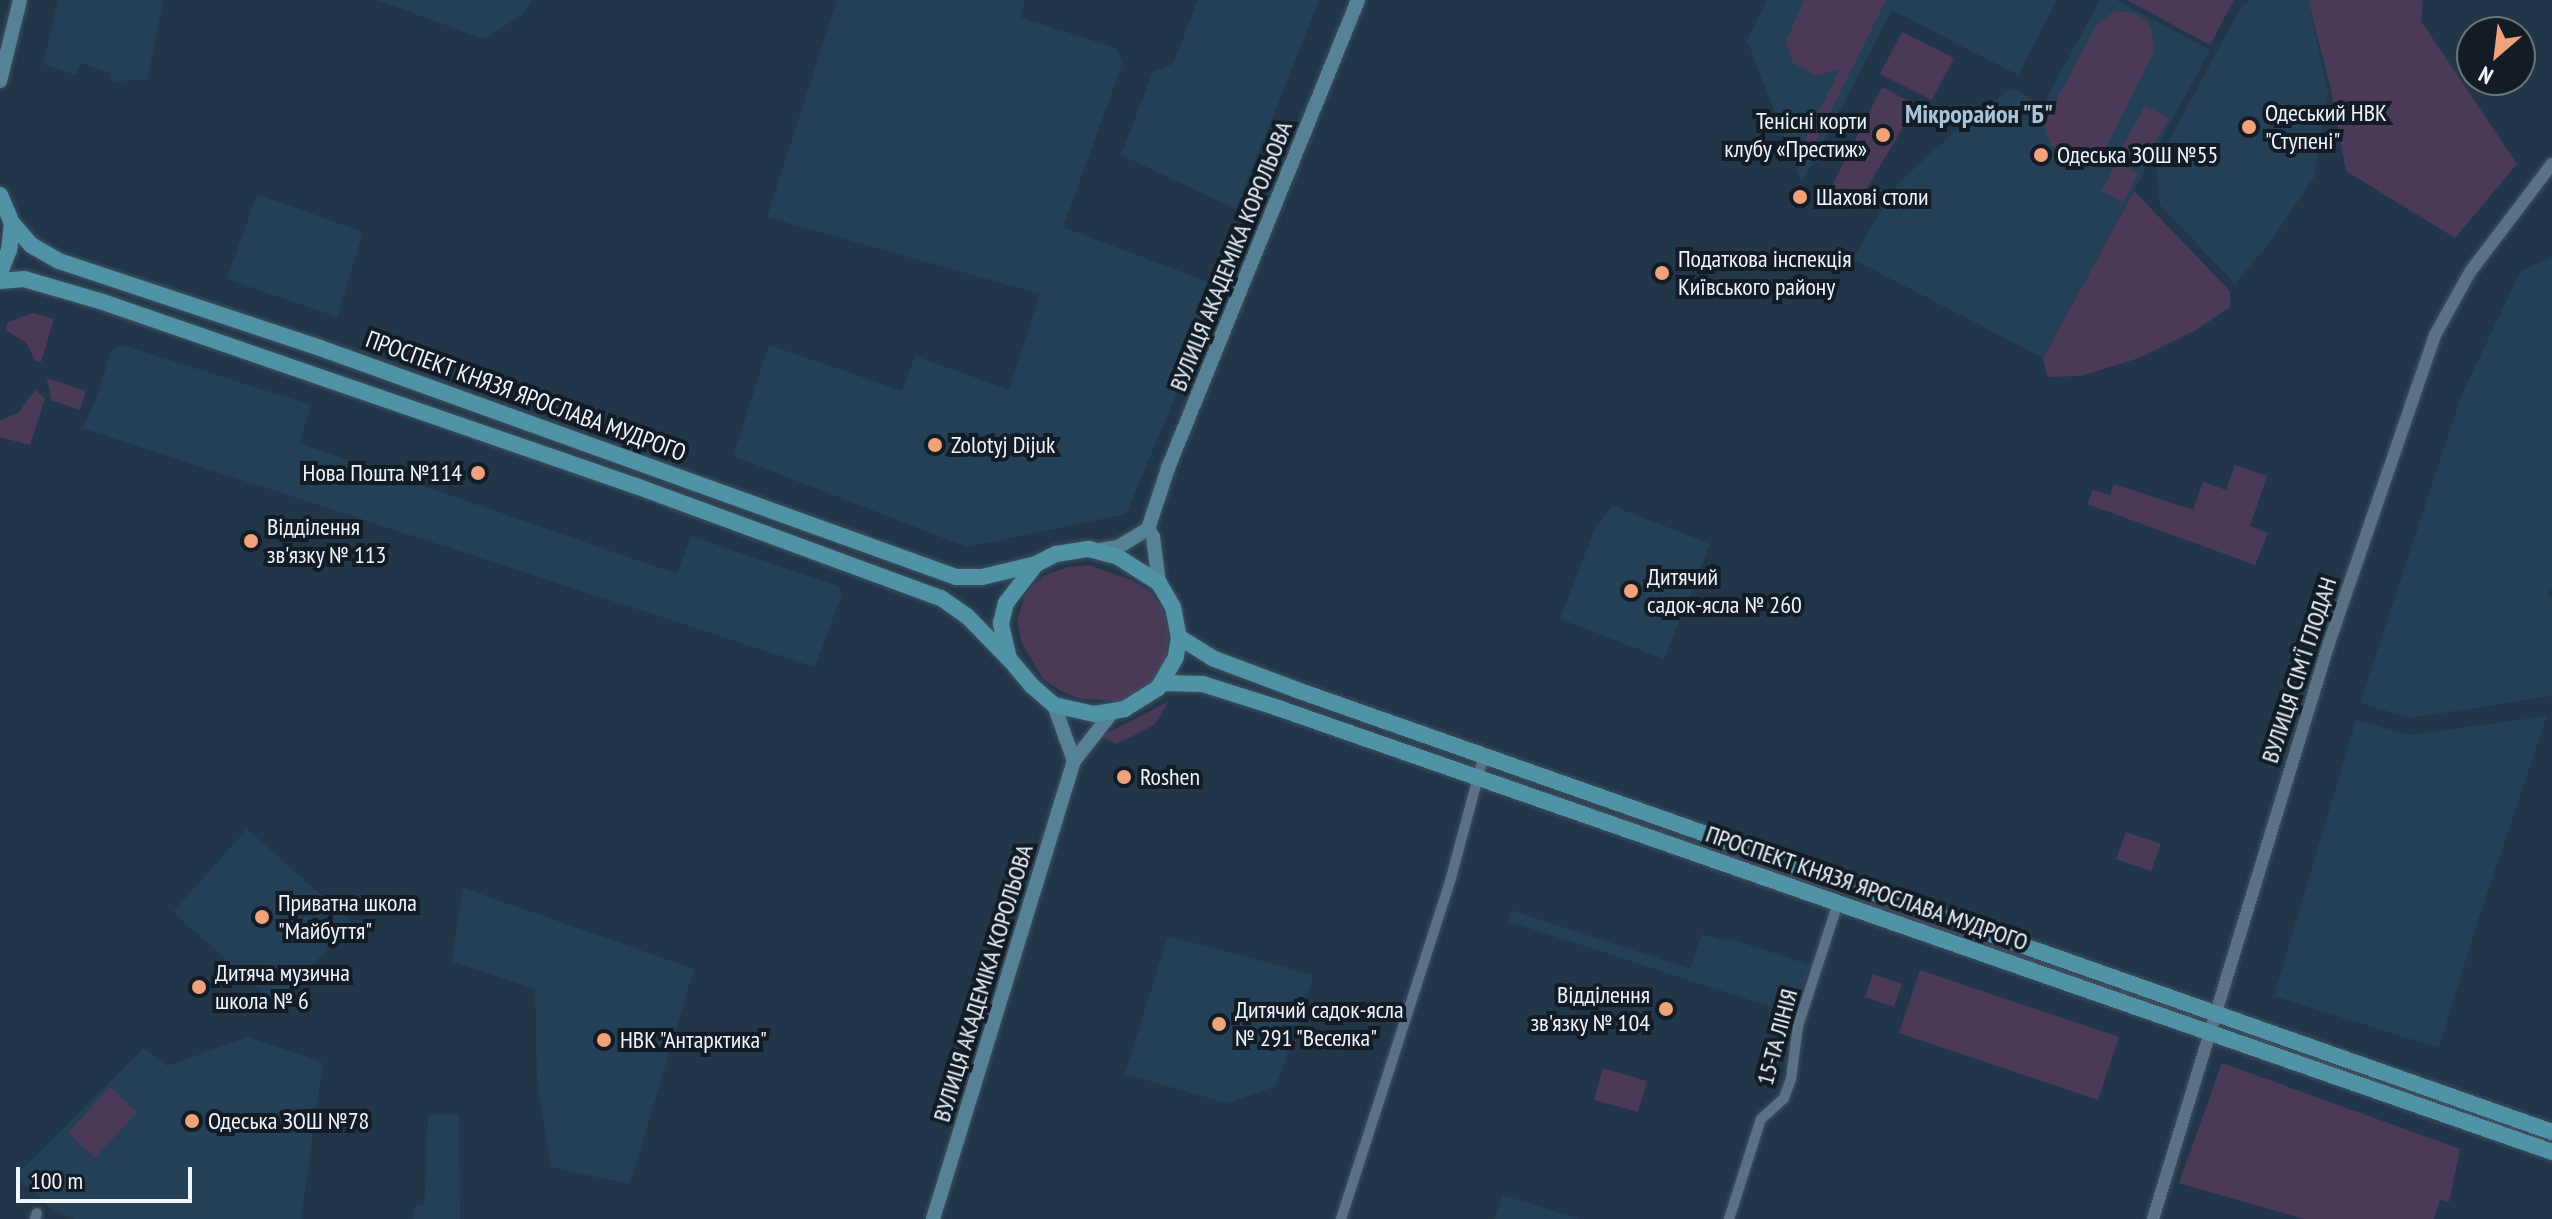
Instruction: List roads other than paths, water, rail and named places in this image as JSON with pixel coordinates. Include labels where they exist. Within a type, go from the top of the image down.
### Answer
[{"type":"main road","points":[[0,81],[20,0]]},
{"type":"main road","name":"ВУЛИЦЯ АКАДЕМІКА КОРОЛЬОВА","points":[[1148,529],[1168,468],[1358,0]]},
{"type":"main road","points":[[0,195],[12,223],[9,250],[0,272]]},
{"type":"main road","name":"ПРОСПЕКТ КНЯЗЯ ЯРОСЛАВА МУДРОГО","points":[[12,223],[31,245],[59,261],[320,348],[956,577],[982,577],[1036,564]]},
{"type":"main road","name":"ПРОСПЕКТ КНЯЗЯ ЯРОСЛАВА МУДРОГО","points":[[0,281],[24,279],[103,302],[636,486],[941,598],[967,616],[1009,659]]},
{"type":"main road","points":[[1054,705],[1094,714],[1113,711],[1139,703],[1163,683],[1176,657],[1179,637],[1173,607],[1159,583],[1153,537],[1148,529],[1118,547],[1056,554],[1036,564],[1006,603],[1001,623],[1009,659],[1054,705],[1074,761]]},
{"type":"main road","points":[[1098,550],[1139,568],[1159,583]]},
{"type":"main road","name":"ПРОСПЕКТ КНЯЗЯ ЯРОСЛАВА МУДРОГО","points":[[1179,637],[1212,658],[2552,1132]]},
{"type":"main road","name":"ПРОСПЕКТ КНЯЗЯ ЯРОСЛАВА МУДРОГО","points":[[1163,683],[1203,684],[2552,1152]]},
{"type":"main road","name":"ВУЛИЦЯ АКАДЕМІКА КОРОЛЬОВА","points":[[933,1219],[1074,761],[1113,711]]},
{"type":"main road","points":[[1838,903],[1846,882]]},
{"type":"street","name":"ВУЛИЦЯ СІМ'Ї ГЛОДАН","points":[[2153,1219],[2329,643],[2435,335],[2470,272],[2552,164]]},
{"type":"street","points":[[1341,1219],[1451,878],[1484,755]]},
{"type":"street","name":"15-ТА ЛІНІЯ","points":[[1729,1219],[1761,1119],[1784,1098],[1791,1079],[1798,1026],[1838,903]]},
{"type":"place","name":"Одеський НВК \"Ступені\"","points":[[2249,127]]},
{"type":"place","name":"Тенісні корти клубу «Престиж»","points":[[1883,135]]},
{"type":"place","name":"Одеська ЗОШ №55","points":[[2041,155]]},
{"type":"place","name":"Шахові столи","points":[[1800,197]]},
{"type":"place","name":"Податкова інспекція Київського району","points":[[1662,273]]},
{"type":"place","name":"Zolotyj Dijuk","points":[[935,445]]},
{"type":"place","name":"Нова Пошта №114","points":[[478,473]]},
{"type":"place","name":"Відділення зв'язку № 113","points":[[251,541]]},
{"type":"place","name":"Дитячий садок-ясла № 260","points":[[1631,591]]},
{"type":"place","name":"Roshen","points":[[1124,777]]},
{"type":"place","name":"Приватна школа \"Майбуття\"","points":[[262,917]]},
{"type":"place","name":"Дитяча музична школа № 6","points":[[199,987]]},
{"type":"place","name":"Відділення зв'язку № 104","points":[[1666,1009]]},
{"type":"place","name":"Дитячий садок-ясла № 291 \"Веселка\"","points":[[1219,1024]]},
{"type":"place","name":"НВК \"Антарктика\"","points":[[604,1040]]},
{"type":"place","name":"Одеська ЗОШ №78","points":[[192,1121]]},
{"type":"district","name":"Мікрорайон \"Б\"","points":[[1979,114]]}]
